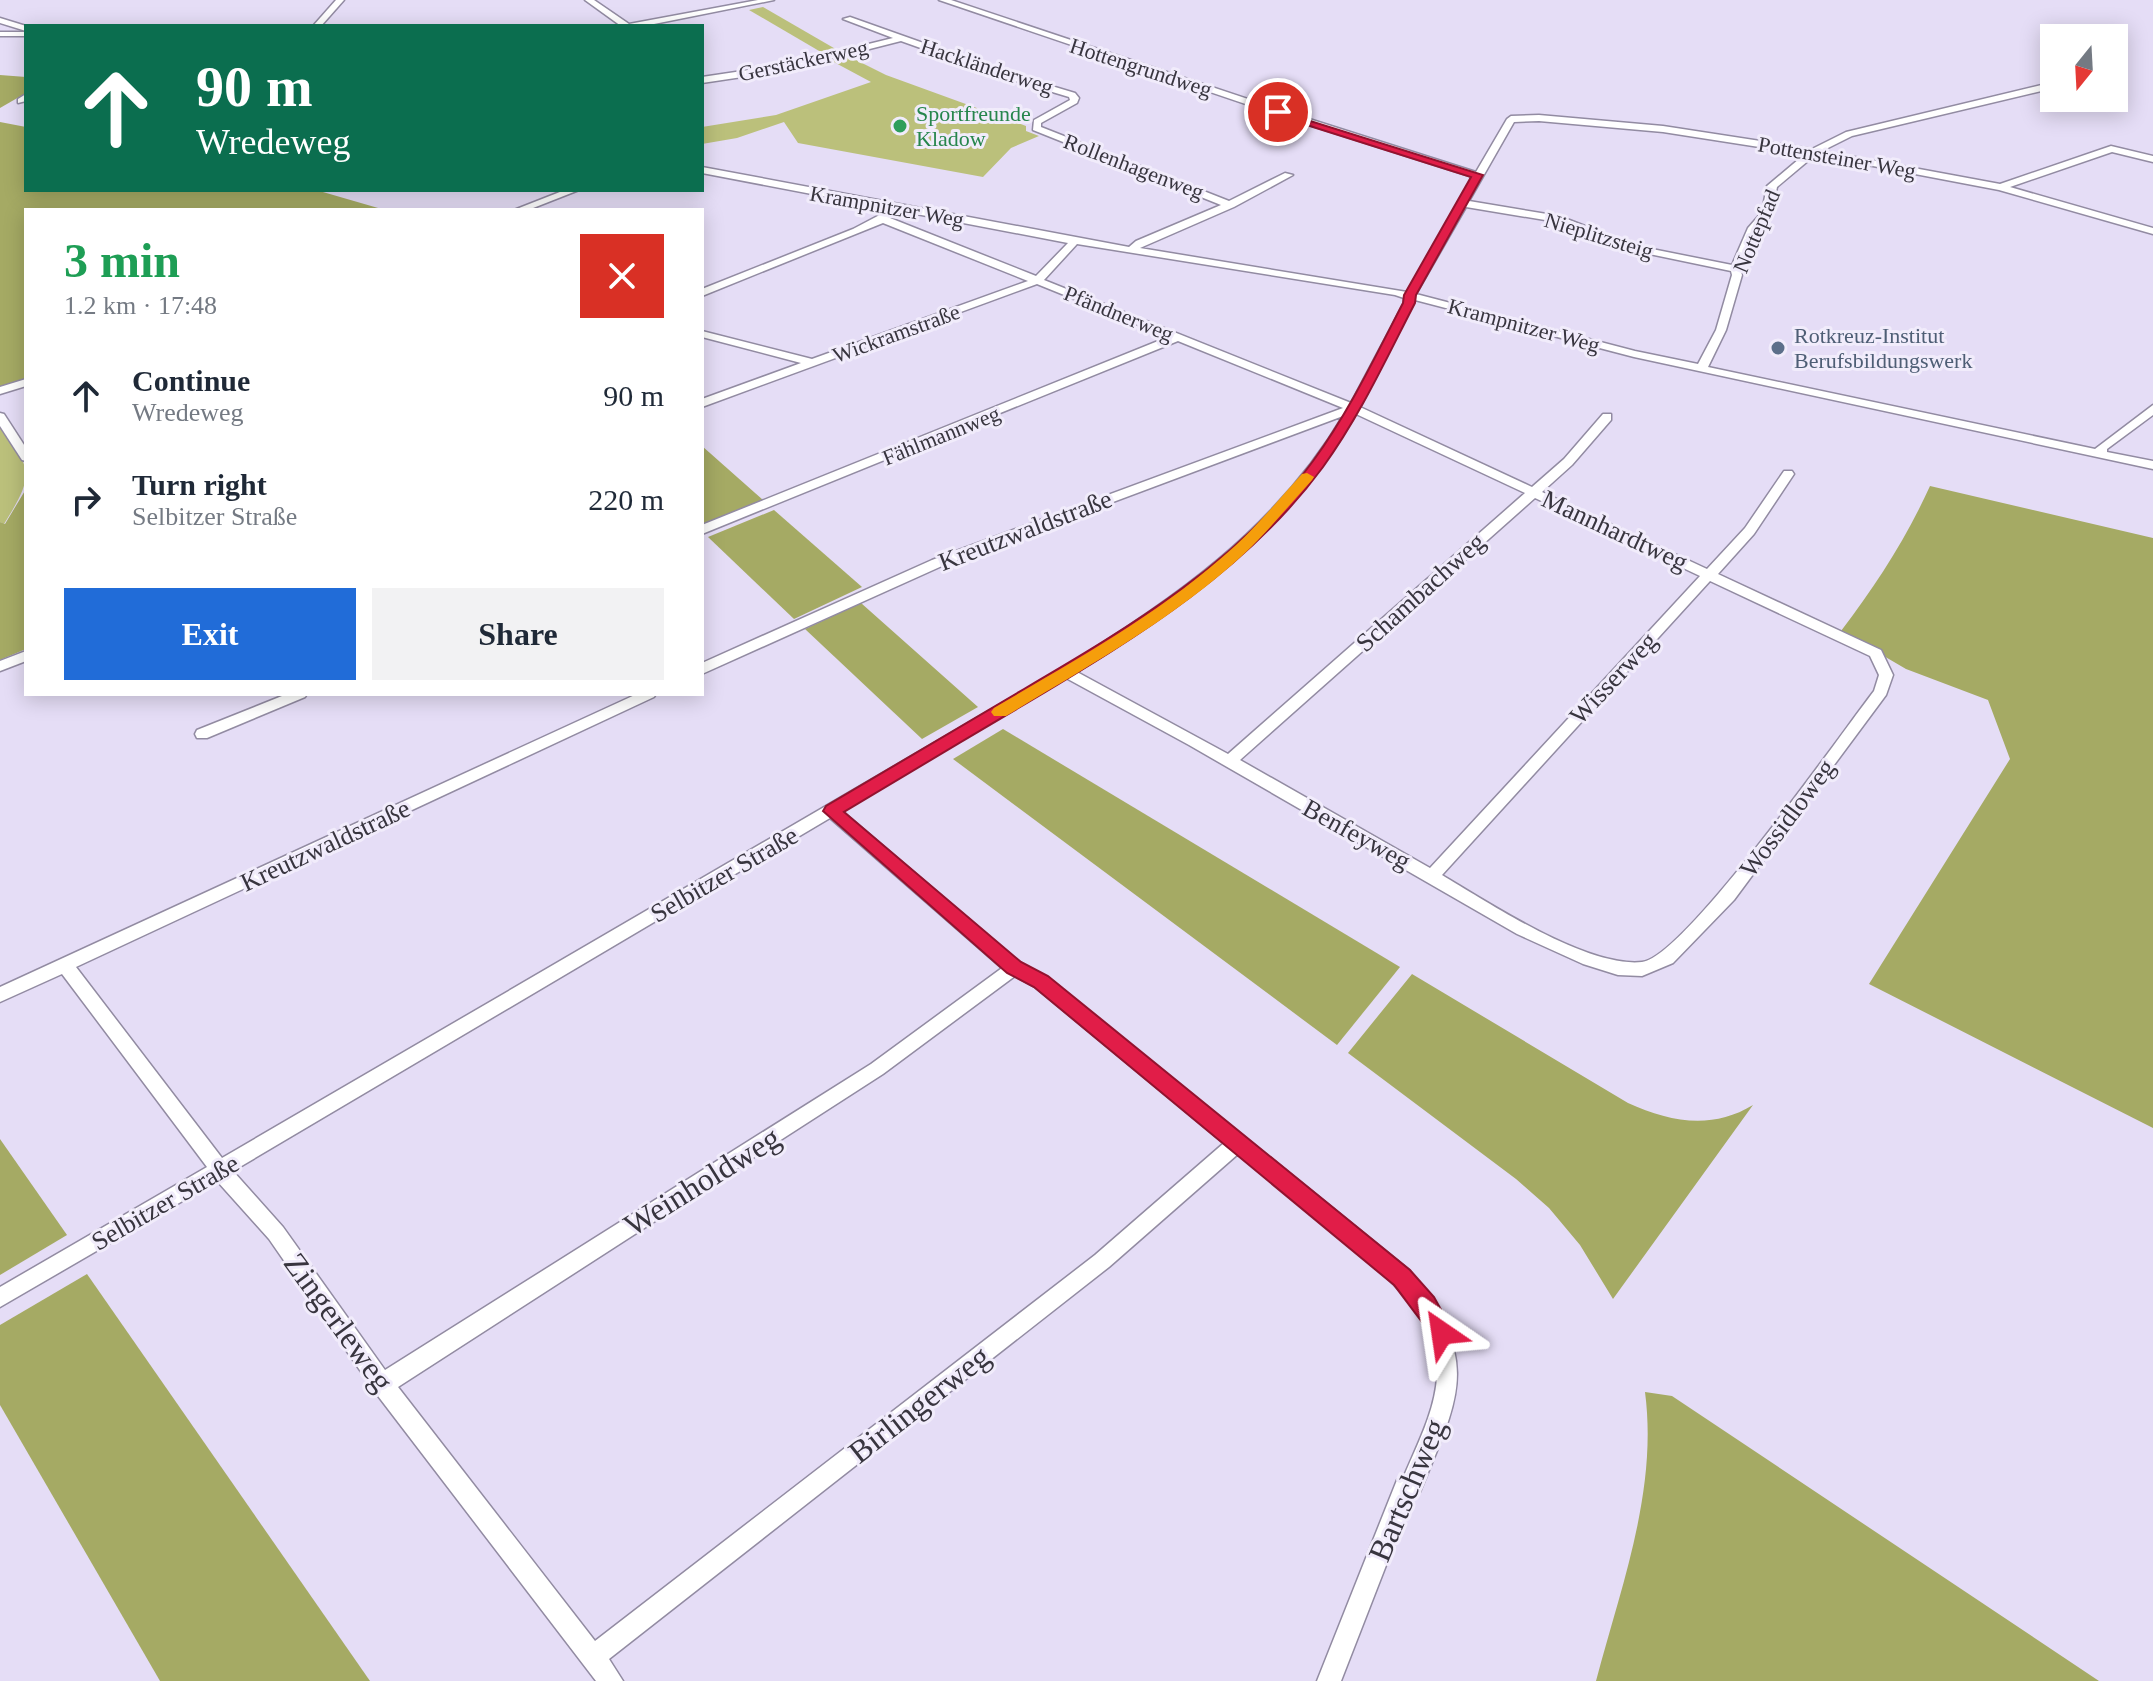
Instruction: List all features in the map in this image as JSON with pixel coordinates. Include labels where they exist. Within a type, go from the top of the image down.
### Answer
[{"type":"street","points":[[319,24],[340,0]]},
{"type":"street","points":[[589,0],[628,24]]},
{"type":"street","points":[[642,24],[770,0]]},
{"type":"street","name":"Hottengrundweg","points":[[943,0],[1477,175]]},
{"type":"street","name":"Hackländerweg","points":[[847,19],[1075,96],[1074,101],[1037,122],[1036,128]]},
{"type":"street","points":[[0,20],[24,31]]},
{"type":"street","points":[[0,34],[24,32]]},
{"type":"street","name":"Gerstäckerweg","points":[[704,80],[783,68],[904,38]]},
{"type":"street","name":"Nottepfad","points":[[1702,368],[1721,330],[1737,275],[1735,269],[1753,228],[1767,213],[1772,186],[1813,152],[1871,127],[2040,88]]},
{"type":"street","name":"Selbitzer Straße","points":[[0,1298],[832,811],[1158,614],[1242,548],[1302,484],[1354,408],[1409,303],[1410,295],[1477,175],[1506,124],[1516,118]]},
{"type":"street","name":"Pottensteiner Weg","points":[[1516,118],[1663,129],[1813,152],[2000,187],[2153,231]]},
{"type":"street","name":"Rollenhagenweg","points":[[1036,128],[1231,205]]},
{"type":"street","points":[[2000,187],[2117,149],[2153,159]]},
{"type":"street","name":"Krampnitzer Weg","points":[[704,170],[1075,241],[1410,295],[1596,345],[2153,465]]},
{"type":"street","points":[[1131,250],[1140,243],[1231,205],[1288,175]]},
{"type":"street","points":[[524,208],[568,192]]},
{"type":"street","name":"Nieplitzsteig","points":[[1462,203],[1559,219],[1608,235],[1634,248],[1735,269]]},
{"type":"street","points":[[704,292],[883,219],[895,208]]},
{"type":"street","name":"Pfändnerweg","points":[[883,219],[1354,408]]},
{"type":"street","name":"Wickramstraße","points":[[704,402],[1037,281],[1075,241]]},
{"type":"street","points":[[704,335],[813,363]]},
{"type":"street","name":"Fählmannweg","points":[[704,529],[1178,337]]},
{"type":"street","points":[[0,391],[24,383]]},
{"type":"street","name":"Mannhardtweg","points":[[1354,408],[1876,653]]},
{"type":"street","name":"Kreutzwaldstraße","points":[[704,668],[937,563],[1354,408]]},
{"type":"street","points":[[2101,454],[2101,448],[2153,409]]},
{"type":"street","points":[[0,417],[24,454]]},
{"type":"street","name":"Schambachweg","points":[[1228,762],[1568,462],[1607,417]]},
{"type":"street","name":"Wisserweg","points":[[1432,876],[1758,520],[1788,474]]},
{"type":"street","name":"Wossidloweg","points":[[1655,966],[1671,958],[1707,914],[1728,896],[1881,692],[1886,675],[1876,653]]},
{"type":"street","points":[[0,666],[24,657]]},
{"type":"street","name":"Benfeyweg","points":[[1066,672],[1432,876],[1582,955],[1630,970],[1655,966]]},
{"type":"street","points":[[202,734],[295,696]]},
{"type":"street","name":"Kreutzwaldstraße","points":[[0,995],[645,696]]},
{"type":"street","name":"Bartschweg","points":[[832,811],[1014,968],[1041,982],[1402,1277],[1426,1305],[1442,1333],[1448,1360],[1443,1406],[1412,1484],[1405,1488],[1329,1681]]},
{"type":"street","name":"Zingerleweg","points":[[65,965],[220,1169],[276,1233],[383,1385],[611,1681]]},
{"type":"street","name":"Weinholdweg","points":[[383,1385],[406,1367],[877,1069],[1014,968]]},
{"type":"street","name":"Birlingerweg","points":[[593,1657],[1102,1261],[1238,1143]]},
{"type":"green space","points":[[763,7],[839,51],[826,55],[749,10]]},
{"type":"green space","name":"Sportfreunde Kladow","points":[[848,56],[886,75],[1026,126],[1026,131],[1039,136],[1011,148],[983,177],[798,143],[784,122],[737,138],[704,144],[704,127],[776,115],[871,82],[830,60]]},
{"type":"green space","points":[[0,75],[24,77],[24,94],[0,108]]},
{"type":"green space","points":[[0,122],[24,127],[24,192],[323,192],[378,208],[24,208],[24,381],[0,389]]},
{"type":"green space","points":[[0,423],[24,463],[24,486],[4,524],[0,522]]},
{"type":"green space","points":[[704,448],[763,500],[704,524]]},
{"type":"green space","points":[[1930,486],[2153,538],[2153,1128],[1869,984],[2010,759],[1988,700],[1906,669],[1841,631],[1890,561]]},
{"type":"green space","points":[[24,492],[24,650],[0,660],[0,522],[5,524]]},
{"type":"green space","points":[[774,510],[862,587],[794,619],[708,537]]},
{"type":"green space","points":[[861,603],[978,707],[922,739],[805,629]]},
{"type":"green space","points":[[1003,729],[1400,967],[1337,1045],[953,759]]},
{"type":"green space","points":[[1412,974],[1644,1110],[1675,1119],[1707,1120],[1738,1113],[1753,1105],[1613,1299],[1580,1245],[1549,1208],[1516,1179],[1348,1053]]},
{"type":"green space","points":[[0,1139],[67,1235],[0,1275]]},
{"type":"green space","points":[[87,1274],[370,1681],[160,1681],[0,1405],[0,1325]]},
{"type":"green space","points":[[1645,1392],[1672,1396],[2099,1681],[1596,1681],[1626,1574],[1642,1502],[1648,1429]]},
{"type":"slow traffic","points":[[1000,712],[1124,637],[1203,581],[1242,548],[1307,477]]},
{"type":"place","name":"Sportfreunde Kladow","points":[[900,126]]},
{"type":"place","name":"Rotkreuz-Institut Berufsbildungswerk","points":[[1778,348]]},
{"type":"route","points":[[1278,112],[1477,175],[1410,295],[1409,303],[1354,408],[1318,465],[1242,548],[1203,581],[1124,637],[832,811],[1014,968],[1041,982],[1402,1277],[1426,1305],[1442,1333]]}]
